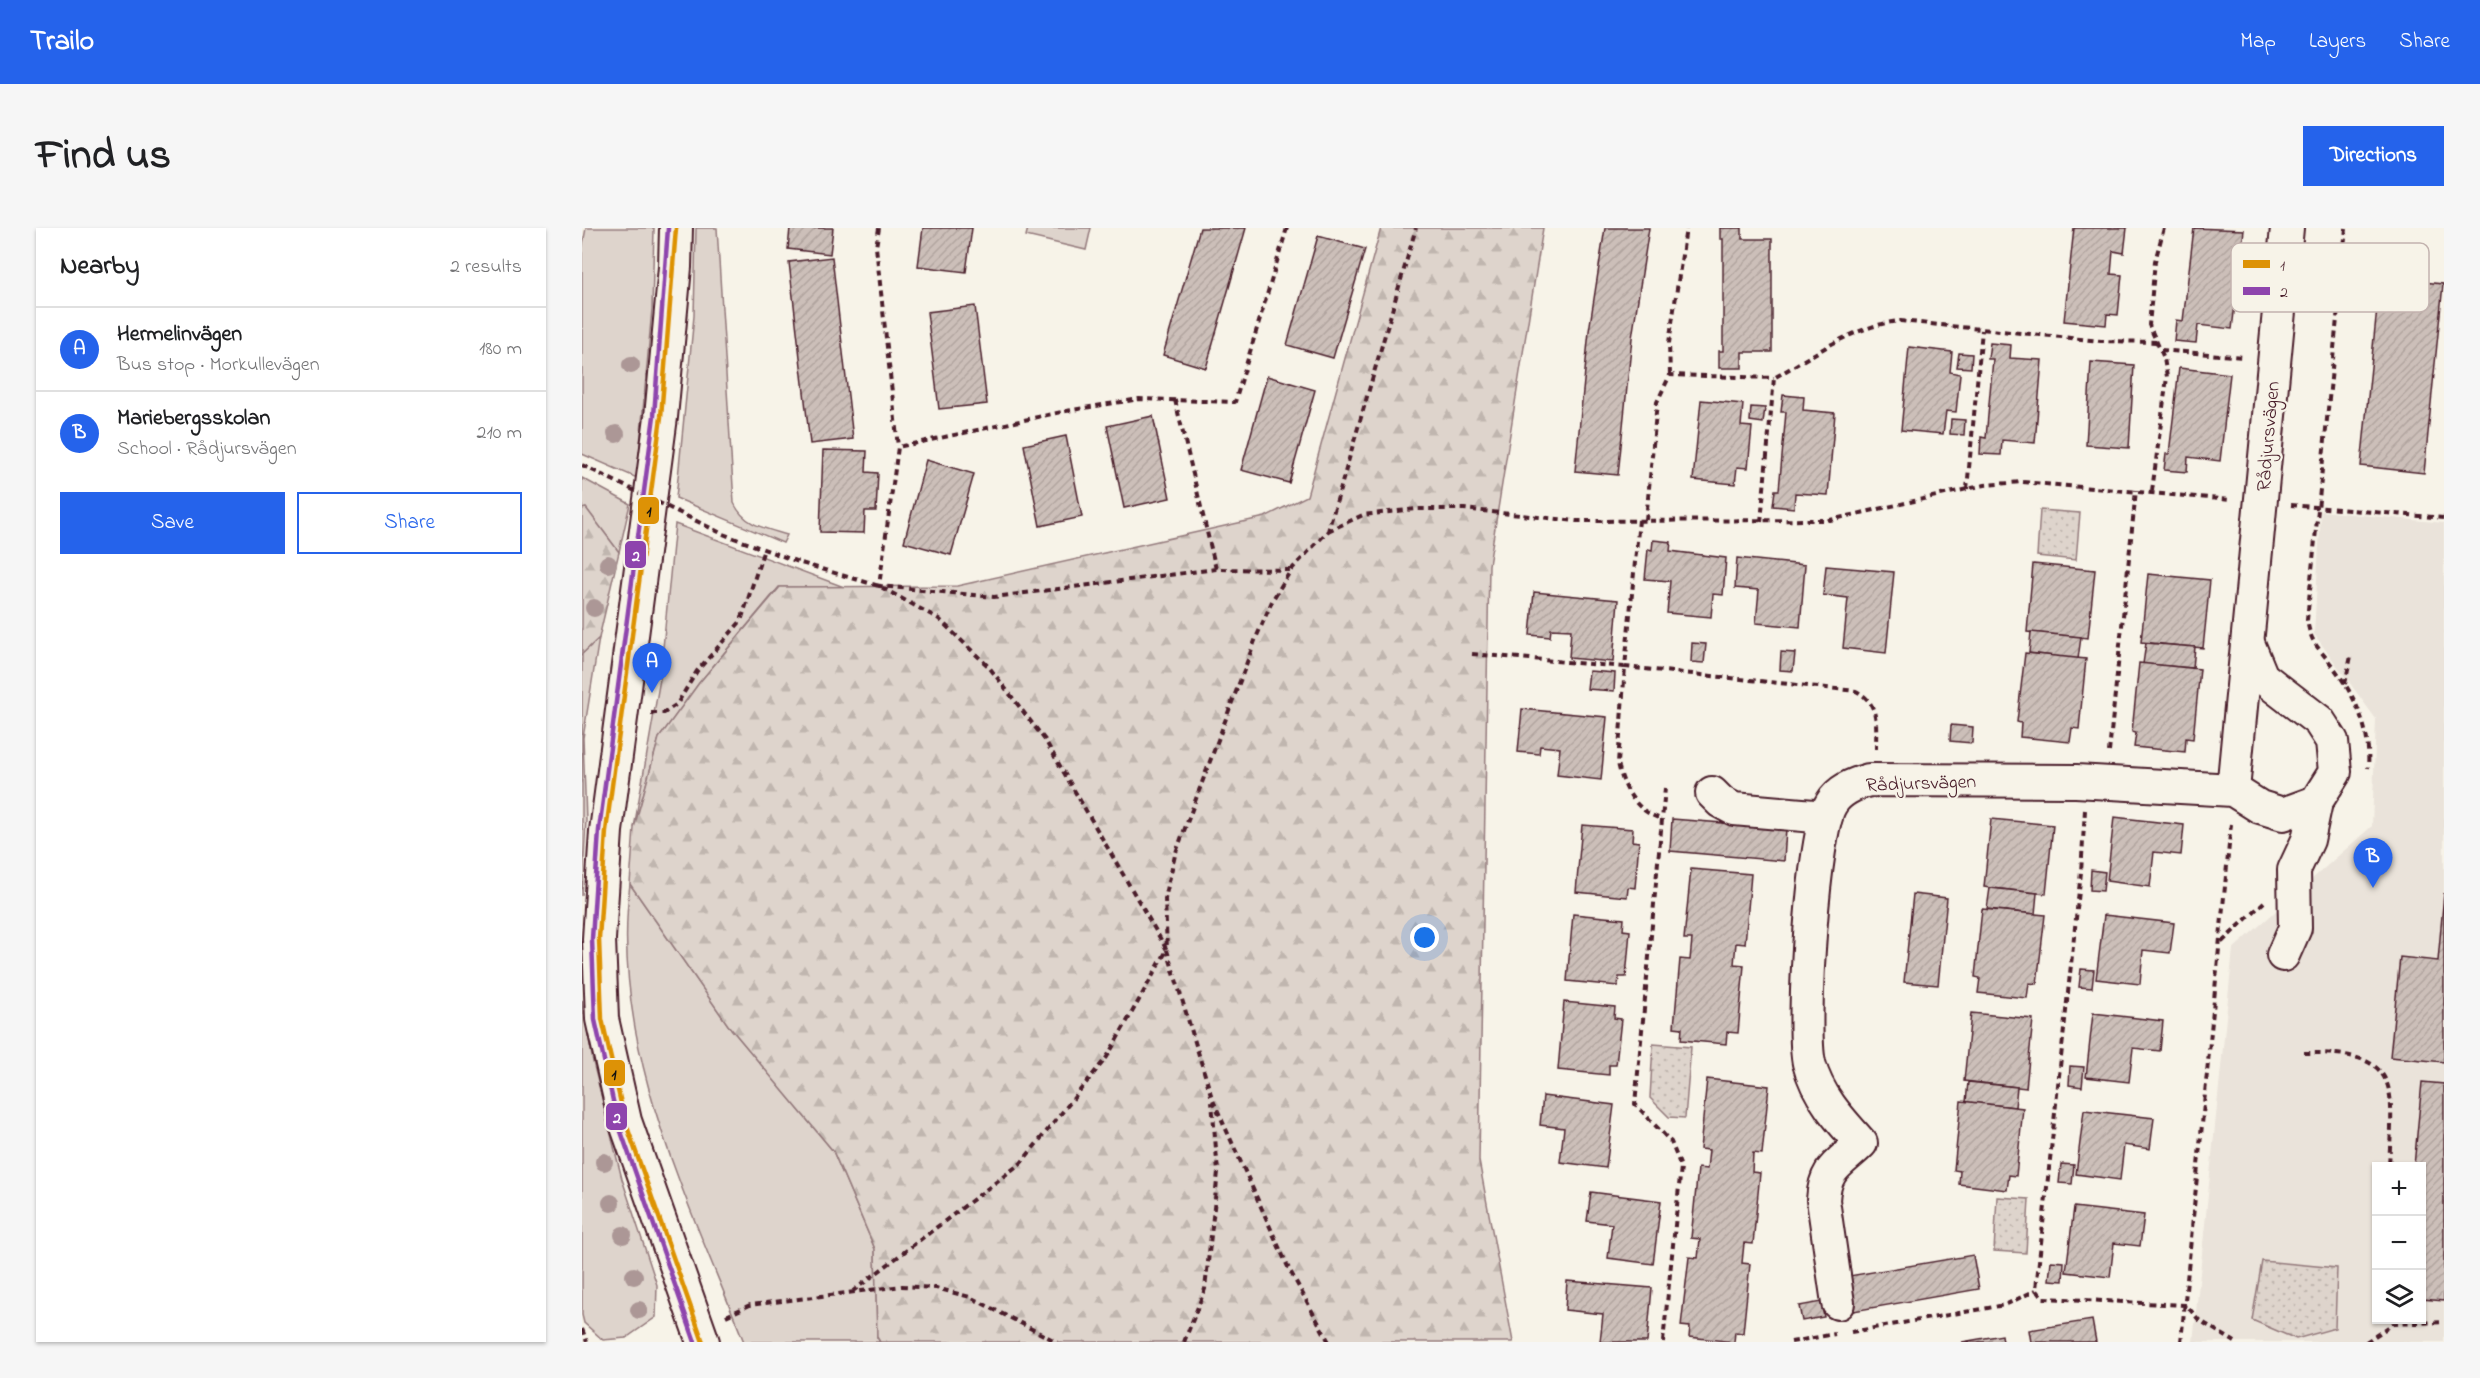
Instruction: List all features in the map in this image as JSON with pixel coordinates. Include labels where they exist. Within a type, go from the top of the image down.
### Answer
[{"type":"street","points":[[676,228],[675,267],[661,417],[606,831],[599,939],[602,1019],[625,1121],[694,1340]]},
{"type":"street","name":"Rådjursvägen","points":[[2285,243],[2287,228]]},
{"type":"street","name":"Rådjursvägen","points":[[2233,790],[2278,312]]},
{"type":"street","name":"Rådjursvägen","points":[[1838,1303],[1823,1200],[1824,1184],[1833,1165],[1861,1143],[1829,1106],[1809,1063],[1806,1002],[1820,834],[1831,803],[1849,786],[1876,780],[2096,782],[2233,790],[2260,807],[2283,814],[2316,802],[2335,772],[2332,741],[2319,721],[2262,677],[2248,643]]},
{"type":"street","points":[[1712,793],[1721,802],[1734,809],[1826,817]]},
{"type":"street","points":[[2283,955],[2295,928],[2294,870],[2308,840],[2316,802]]},
{"type":"path","points":[[879,228],[876,247],[898,447],[879,586]]},
{"type":"path","points":[[898,447],[1066,411],[1139,399],[1235,402],[1287,228]]},
{"type":"path","points":[[1328,531],[1416,228]]},
{"type":"path","points":[[1646,520],[1657,402],[1670,375],[1669,343],[1686,228]]},
{"type":"path","points":[[2152,491],[2167,377],[2161,350],[2149,325],[2156,261],[2164,228]]},
{"type":"path","points":[[2344,243],[2346,228]]},
{"type":"path","points":[[2338,312],[2307,620],[2311,640],[2345,685],[2364,720],[2369,751],[2367,774]]},
{"type":"path","points":[[1670,375],[1774,378],[1824,349],[1880,323],[1900,321],[2101,341],[2158,342]]},
{"type":"path","points":[[1967,489],[1982,330]]},
{"type":"path","points":[[2161,350],[2273,359]]},
{"type":"path","points":[[1761,522],[1774,378]]},
{"type":"path","points":[[1175,400],[1216,569]]},
{"type":"path","points":[[582,465],[723,534],[879,586],[939,619],[989,667],[1045,740],[1167,950],[1212,1098],[1288,1267],[1329,1342]]},
{"type":"path","points":[[854,1292],[1021,1163],[1107,1057],[1167,950],[1165,898],[1175,855],[1256,638],[1273,599],[1291,570],[1328,531],[1363,515],[1416,509],[1464,509],[1576,521],[1830,520],[1985,485],[2022,482],[2152,491],[2261,503],[2444,518]]},
{"type":"path","points":[[2136,490],[2096,782],[2081,872],[2036,1290],[2043,1298],[2186,1305],[2199,1320],[2235,1342]]},
{"type":"path","points":[[1639,520],[1618,763],[1621,779],[1639,806],[1650,816],[1662,819]]},
{"type":"path","points":[[647,713],[664,713],[676,704],[697,671],[741,621],[764,549]]},
{"type":"path","points":[[879,586],[994,597],[1216,569],[1291,570]]},
{"type":"path","points":[[1472,654],[1625,666],[1856,691],[1868,697],[1875,710],[1876,780]]},
{"type":"path","points":[[2345,685],[2351,656]]},
{"type":"path","points":[[1663,1342],[1681,1167],[1671,1142],[1635,1104],[1665,788]]},
{"type":"path","points":[[2181,1342],[2221,942],[2233,790]]},
{"type":"path","points":[[2221,942],[2294,870]]},
{"type":"path","points":[[2304,1053],[2358,1056],[2380,1069],[2388,1084],[2393,1118],[2389,1162]]},
{"type":"path","points":[[1184,1342],[1205,1289],[1208,1266],[1218,1172],[1212,1098]]},
{"type":"path","points":[[694,1340],[725,1317],[750,1305],[902,1286],[936,1287],[970,1297],[1057,1342]]},
{"type":"path","points":[[1791,1342],[2005,1305],[2036,1290]]},
{"type":"path","points":[[2426,1322],[2444,1322]]},
{"type":"path","points":[[2366,1342],[2389,1324]]},
{"type":"path","points":[[582,1329],[587,1342]]},
{"type":"shaded area","points":[[2321,511],[2444,523],[2444,1342],[2193,1342],[2233,949],[2372,826],[2376,719],[2314,634]]},
{"type":"green space","points":[[586,228],[654,228],[652,309],[637,478],[582,454],[582,249]]},
{"type":"green space","points":[[696,228],[717,228],[734,503],[749,521],[787,535],[783,543],[676,498],[694,316]]},
{"type":"green space","points":[[1028,228],[1091,228],[1086,250],[1026,236]]},
{"type":"green space","points":[[1381,228],[1543,228],[1489,565],[1479,1161],[1513,1342],[880,1342],[877,1337],[875,1249],[833,1151],[728,1025],[630,884],[634,828],[659,738],[699,683],[780,587],[957,586],[1265,517],[1307,496]]},
{"type":"green space","points":[[582,478],[630,504],[619,552],[586,508],[582,509]]},
{"type":"green space","points":[[586,508],[619,552],[599,638],[582,654],[582,509]]},
{"type":"green space","points":[[2040,510],[2080,513],[2076,560],[2037,556]]},
{"type":"green space","points":[[675,524],[844,587],[779,587],[699,683],[659,738],[634,828],[660,679]]},
{"type":"green space","points":[[599,638],[583,738],[586,820],[582,896],[582,654]]},
{"type":"green space","points":[[630,884],[728,1025],[833,1151],[875,1249],[877,1337],[880,1342],[744,1342],[677,1176],[642,1061],[631,1002],[627,943]]},
{"type":"green space","points":[[582,1000],[593,1062],[622,1179],[657,1285],[656,1317],[626,1338],[603,1340],[584,1323],[582,1315]]},
{"type":"green space","points":[[1653,1044],[1691,1047],[1685,1118],[1669,1117],[1650,1098]]},
{"type":"green space","points":[[1997,1197],[2029,1199],[2026,1253],[1994,1251]]},
{"type":"green space","points":[[2262,1261],[2337,1268],[2335,1328],[2296,1339],[2252,1320]]},
{"type":"building","points":[[790,228],[833,228],[830,254],[788,249]]},
{"type":"building","points":[[923,228],[972,228],[966,272],[918,266]]},
{"type":"building","points":[[1200,228],[1246,228],[1206,368],[1163,355]]},
{"type":"building","points":[[1605,228],[1649,228],[1632,338],[1618,475],[1575,471],[1589,331]]},
{"type":"building","points":[[1720,228],[1742,228],[1742,239],[1772,239],[1772,352],[1742,352],[1742,368],[1719,368],[1719,351],[1723,351],[1723,239],[1720,239]]},
{"type":"building","points":[[2074,228],[2127,228],[2124,253],[2113,251],[2111,274],[2122,275],[2118,315],[2107,314],[2106,325],[2064,321]]},
{"type":"building","points":[[2194,228],[2244,230],[2242,243],[2231,243],[2231,312],[2234,312],[2232,329],[2198,325],[2196,343],[2174,341],[2176,320],[2183,321]]},
{"type":"building","points":[[1318,236],[1365,249],[1333,358],[1287,345]]},
{"type":"building","points":[[832,257],[853,439],[810,444],[789,262]]},
{"type":"building","points":[[2429,283],[2443,284],[2424,473],[2361,466],[2377,312],[2429,312]]},
{"type":"building","points":[[975,306],[987,404],[939,409],[927,312]]},
{"type":"building","points":[[1990,343],[2011,345],[2010,358],[2042,360],[2035,443],[2002,440],[2001,455],[1980,454],[1981,437],[1986,438],[1993,359],[1988,359]]},
{"type":"building","points":[[1909,347],[1952,352],[1950,372],[1960,374],[1956,412],[1946,411],[1943,434],[1901,430]]},
{"type":"building","points":[[1959,353],[1972,354],[1971,368],[1957,367]]},
{"type":"building","points":[[2091,362],[2134,365],[2129,448],[2086,445]]},
{"type":"building","points":[[2179,368],[2230,374],[2220,461],[2188,457],[2187,472],[2164,470],[2166,454],[2169,454]]},
{"type":"building","points":[[1267,376],[1315,390],[1289,483],[1241,470]]},
{"type":"building","points":[[1783,395],[1804,397],[1803,410],[1835,413],[1828,495],[1795,493],[1794,508],[1773,506],[1775,490],[1779,490],[1786,412],[1781,412]]},
{"type":"building","points":[[1701,400],[1743,404],[1741,426],[1752,427],[1748,468],[1737,467],[1735,484],[1693,480]]},
{"type":"building","points":[[1751,407],[1765,408],[1763,423],[1750,421]]},
{"type":"building","points":[[1153,416],[1170,498],[1124,508],[1107,426]]},
{"type":"building","points":[[1951,419],[1965,420],[1964,435],[1950,434]]},
{"type":"building","points":[[1066,436],[1082,517],[1040,526],[1024,445]]},
{"type":"building","points":[[823,450],[867,451],[866,472],[878,473],[876,511],[865,511],[864,533],[820,532]]},
{"type":"building","points":[[926,460],[974,474],[951,555],[904,542]]},
{"type":"building","points":[[1653,540],[1671,542],[1670,551],[1726,558],[1723,595],[1713,594],[1711,617],[1667,613],[1670,581],[1645,579],[1648,549],[1652,550]]},
{"type":"building","points":[[1737,558],[1805,565],[1800,627],[1756,623],[1759,590],[1735,588]]},
{"type":"building","points":[[2033,564],[2095,570],[2088,638],[2027,632]]},
{"type":"building","points":[[1826,566],[1894,572],[1886,653],[1843,648],[1848,598],[1823,595]]},
{"type":"building","points":[[2148,574],[2210,580],[2203,648],[2141,642]]},
{"type":"building","points":[[1534,592],[1618,600],[1613,662],[1569,658],[1571,630],[1551,629],[1550,637],[1530,635]]},
{"type":"building","points":[[2031,632],[2081,637],[2078,659],[2029,653]]},
{"type":"building","points":[[1692,643],[1706,644],[1704,663],[1691,662]]},
{"type":"building","points":[[2146,643],[2195,647],[2193,668],[2143,664]]},
{"type":"building","points":[[1781,652],[1795,653],[1793,671],[1780,670]]},
{"type":"building","points":[[2025,653],[2086,659],[2079,729],[2072,728],[2070,742],[2020,737],[2021,723],[2017,722]]},
{"type":"building","points":[[2139,663],[2200,669],[2193,739],[2186,738],[2185,752],[2134,747],[2136,733],[2132,732]]},
{"type":"building","points":[[1589,671],[1615,673],[1614,691],[1587,689]]},
{"type":"building","points":[[1522,709],[1607,717],[1601,780],[1557,775],[1560,748],[1540,746],[1539,754],[1518,752]]},
{"type":"building","points":[[1951,725],[1973,727],[1972,743],[1950,741]]},
{"type":"building","points":[[2114,817],[2184,825],[2181,855],[2154,852],[2150,887],[2107,881]]},
{"type":"building","points":[[1672,819],[1786,828],[1784,861],[1670,851]]},
{"type":"building","points":[[1991,819],[2053,825],[2046,894],[1984,887]]},
{"type":"building","points":[[1582,825],[1633,829],[1632,841],[1639,842],[1635,888],[1628,887],[1627,897],[1576,892]]},
{"type":"building","points":[[1691,869],[1751,874],[1745,944],[1736,943],[1734,964],[1744,965],[1738,1033],[1727,1032],[1726,1044],[1681,1040],[1682,1028],[1674,1027],[1680,959],[1690,960],[1692,939],[1684,939]]},
{"type":"building","points":[[2091,870],[2105,872],[2103,891],[2090,890]]},
{"type":"building","points":[[1990,888],[2037,893],[2035,914],[1987,909]]},
{"type":"building","points":[[2444,893],[2444,1062],[2390,1057],[2400,957],[2438,961]]},
{"type":"building","points":[[1913,894],[1947,898],[1938,985],[1904,982]]},
{"type":"building","points":[[1982,909],[2045,915],[2037,984],[2029,983],[2027,998],[1978,993],[1980,978],[1975,977]]},
{"type":"building","points":[[1573,914],[1624,919],[1623,930],[1630,931],[1626,977],[1619,977],[1618,986],[1567,981]]},
{"type":"building","points":[[2104,915],[2174,923],[2170,953],[2143,950],[2140,984],[2096,979]]},
{"type":"building","points":[[2081,969],[2094,970],[2092,988],[2079,987]]},
{"type":"building","points":[[1564,1002],[1615,1007],[1614,1018],[1621,1019],[1616,1065],[1609,1065],[1609,1075],[1558,1070]]},
{"type":"building","points":[[1971,1013],[2033,1019],[2026,1088],[1964,1081]]},
{"type":"building","points":[[2093,1013],[2163,1021],[2160,1051],[2133,1048],[2129,1082],[2086,1077]]},
{"type":"building","points":[[2070,1066],[2084,1067],[2082,1087],[2069,1085]]},
{"type":"building","points":[[1707,1079],[1769,1086],[1762,1154],[1753,1153],[1752,1172],[1760,1173],[1753,1244],[1744,1243],[1742,1263],[1750,1264],[1743,1333],[1735,1332],[1734,1342],[1689,1337],[1690,1327],[1681,1326],[1689,1257],[1698,1258],[1700,1239],[1691,1238],[1698,1168],[1707,1169],[1709,1150],[1700,1149]]},
{"type":"building","points":[[1968,1082],[2017,1087],[2015,1107],[1966,1102]]},
{"type":"building","points":[[2422,1082],[2444,1084],[2444,1301],[2426,1299],[2426,1162],[2414,1162]]},
{"type":"building","points":[[1543,1096],[1614,1105],[1606,1168],[1560,1162],[1564,1128],[1540,1125]]},
{"type":"building","points":[[1961,1101],[2023,1108],[2016,1176],[2009,1175],[2007,1190],[1959,1184],[1960,1171],[1954,1170]]},
{"type":"building","points":[[2084,1110],[2154,1118],[2150,1149],[2124,1145],[2120,1180],[2076,1174]]},
{"type":"building","points":[[2061,1164],[2074,1165],[2072,1184],[2059,1183]]},
{"type":"building","points":[[1591,1192],[1661,1201],[1653,1264],[1608,1258],[1612,1224],[1587,1221]]},
{"type":"building","points":[[2074,1207],[2144,1215],[2140,1246],[2114,1243],[2110,1277],[2066,1272]]},
{"type":"building","points":[[1973,1255],[1979,1289],[1854,1311],[1849,1276]]},
{"type":"building","points":[[2051,1261],[2064,1262],[2063,1281],[2049,1280]]},
{"type":"building","points":[[1567,1281],[1652,1288],[1647,1342],[1600,1342],[1603,1314],[1565,1310]]},
{"type":"building","points":[[1821,1302],[1824,1317],[1802,1321],[1799,1306]]},
{"type":"building","points":[[2092,1320],[2096,1342],[2031,1342],[2029,1330]]},
{"type":"building","points":[[2002,1335],[2003,1342],[1962,1342]]},
{"type":"transit line","name":"2","points":[[668,228],[654,416],[599,830],[592,939],[595,1020],[618,1123],[695,1342]]},
{"type":"transit line","name":"1","points":[[676,228],[661,417],[606,831],[599,939],[602,1019],[625,1121],[703,1342]]},
{"type":"place","name":"Hermelinvägen","points":[[652,693]]},
{"type":"place","name":"Mariebergsskolan","points":[[2373,888]]}]
